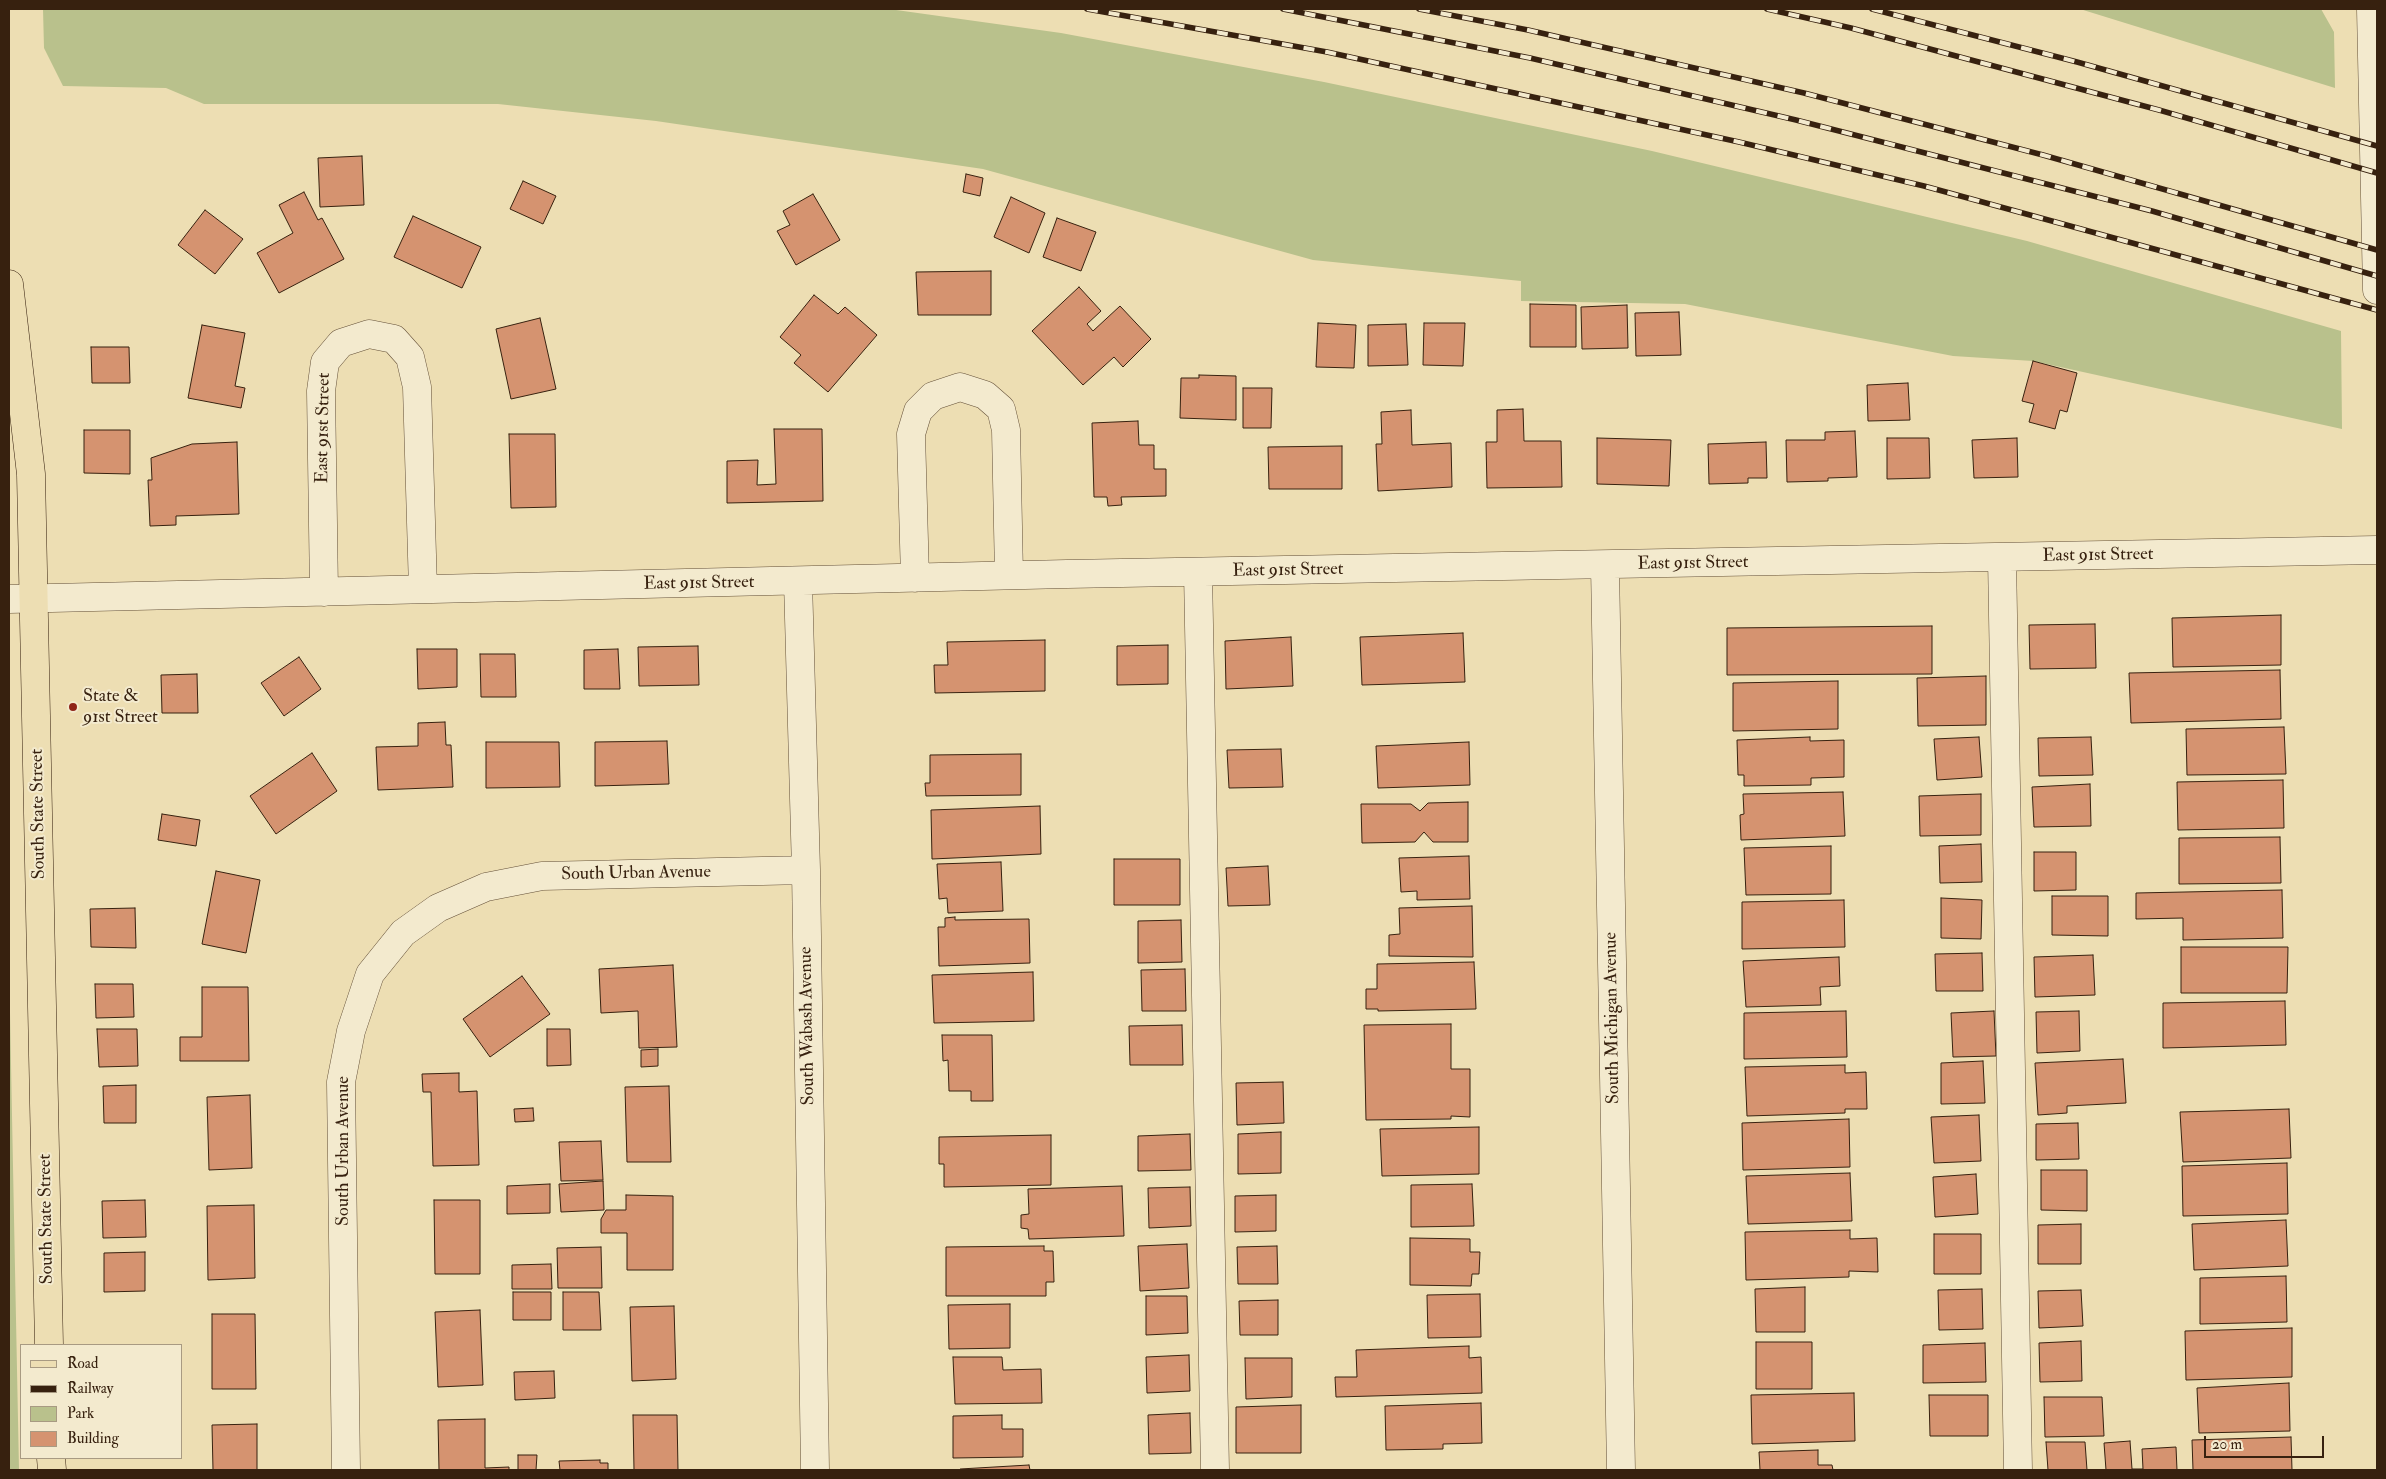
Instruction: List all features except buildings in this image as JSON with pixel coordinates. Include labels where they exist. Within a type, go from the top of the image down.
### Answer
[{"type":"main road","name":"South State Street","points":[[9,284],[31,474],[22,598],[49,1344]]},
{"type":"street","points":[[2371,9],[2377,290]]},
{"type":"street","name":"East 91st Street","points":[[324,592],[321,391],[325,362],[341,343],[369,334],[394,339],[410,357],[417,387],[423,590]]},
{"type":"street","points":[[915,578],[911,434],[918,411],[933,396],[960,387],[985,395],[1001,409],[1005,423],[1009,576]]},
{"type":"street","name":"East 91st Street","points":[[22,598],[1198,572],[1605,566],[2377,550]]},
{"type":"street","points":[[2002,558],[2018,1470]]},
{"type":"street","name":"South Michigan Avenue","points":[[1605,566],[1622,1470]]},
{"type":"street","points":[[1198,572],[1215,1470]]},
{"type":"street","name":"South Wabash Avenue","points":[[798,582],[806,870],[815,1470]]},
{"type":"street","name":"South Urban Avenue","points":[[346,1470],[341,1082],[351,1031],[370,974],[403,933],[438,908],[486,887],[542,876],[806,870]]},
{"type":"green space","points":[[43,9],[889,9],[1061,33],[1324,82],[1652,151],[2027,241],[2341,331],[2342,429],[2033,361],[1953,356],[1685,304],[1521,301],[1521,281],[1313,260],[983,169],[656,121],[498,104],[204,104],[166,88],[63,86],[44,48]]},
{"type":"green space","points":[[2080,9],[2321,9],[2334,32],[2335,88]]},
{"type":"green space","points":[[9,961],[15,1269],[19,1470],[9,1470]]},
{"type":"railway","points":[[1087,9],[1327,52],[1739,142],[1924,186],[2377,310]]},
{"type":"railway","points":[[1283,9],[1530,58],[1796,120],[2152,211],[2377,276]]},
{"type":"railway","points":[[1419,9],[1528,30],[1804,93],[2043,155],[2377,250]]},
{"type":"railway","points":[[1767,9],[1851,28],[2159,110],[2377,173]]},
{"type":"railway","points":[[1872,9],[2077,62],[2377,146]]},
{"type":"place","name":"State & 91st Street","points":[[73,707]]}]
